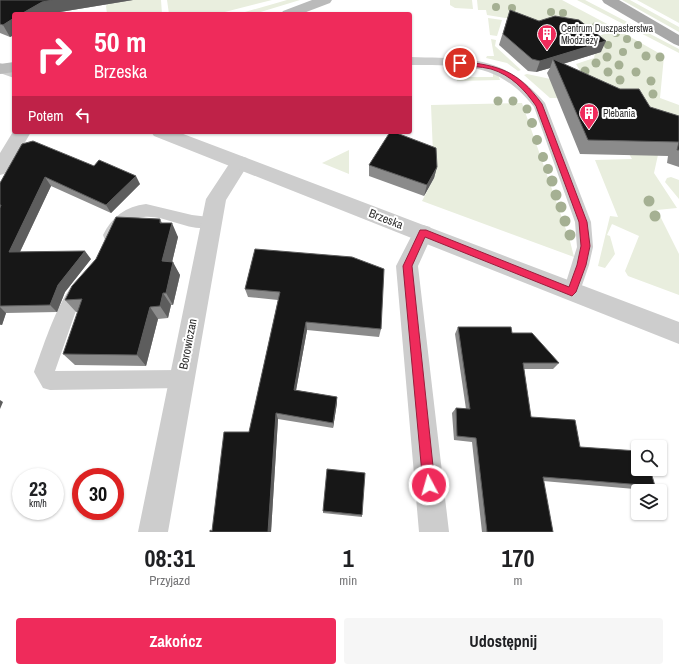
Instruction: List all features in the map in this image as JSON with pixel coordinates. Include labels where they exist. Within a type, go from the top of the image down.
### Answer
[{"type":"main road","points":[[293,12],[325,0]]},
{"type":"main road","points":[[598,0],[679,41]]},
{"type":"main road","points":[[609,0],[640,20]]},
{"type":"street","points":[[0,168],[21,134]]},
{"type":"street","name":"Brzeska","points":[[165,134],[679,333]]},
{"type":"street","name":"Borowiczan","points":[[153,532],[216,199],[240,163]]},
{"type":"street","points":[[423,233],[407,266],[434,532]]},
{"type":"lane","points":[[412,61],[474,64],[493,67],[518,81],[531,93],[540,106],[583,222],[585,246],[581,265],[572,292]]},
{"type":"lane","points":[[104,251],[114,230],[129,214],[138,210],[153,210],[190,222],[211,222]]},
{"type":"lane","points":[[94,270],[72,298],[44,372],[50,381],[182,379]]},
{"type":"green space","points":[[111,0],[161,0],[162,12],[107,12],[106,6]]},
{"type":"green space","points":[[167,0],[272,0],[225,12],[169,12]]},
{"type":"green space","points":[[287,0],[300,0],[261,12],[245,12]]},
{"type":"green space","points":[[450,0],[472,0],[473,9],[455,8],[450,5]]},
{"type":"green space","points":[[477,0],[562,0],[611,26],[591,32],[487,15],[486,10],[478,10]]},
{"type":"green space","points":[[577,0],[585,0],[679,49],[679,53]]},
{"type":"green space","points":[[622,0],[630,0],[679,27],[679,32]]},
{"type":"green space","points":[[637,0],[679,0],[679,23]]},
{"type":"green space","points":[[488,18],[502,20],[497,36],[490,35]]},
{"type":"green space","points":[[618,30],[664,56],[660,98],[679,105],[679,121],[665,123],[654,173],[677,208],[657,210],[679,254],[679,295],[628,276],[625,271],[639,236],[612,224],[607,235],[610,236],[615,254],[605,268],[598,266],[610,216],[618,217],[595,160],[632,159],[576,64],[594,58],[598,36]]},
{"type":"green space","points":[[491,39],[496,40],[495,46],[521,70],[518,71],[507,63],[486,58],[487,56],[494,56]]},
{"type":"green space","points":[[458,68],[462,77],[493,77],[493,73],[498,74],[500,80],[457,81],[454,70]]},
{"type":"green space","points":[[527,74],[579,85],[569,98],[550,98],[524,75]]},
{"type":"green space","points":[[522,103],[570,241],[574,257],[422,201],[434,178],[431,105]]},
{"type":"green space","points":[[349,150],[349,174],[322,163]]},
{"type":"green space","points":[[671,177],[679,180],[679,199],[665,182],[667,178]]},
{"type":"building","points":[[0,0],[53,0],[42,2],[24,12],[12,12],[12,19],[3,25],[0,24]]},
{"type":"building","points":[[510,10],[539,21],[555,16],[579,20],[606,41],[540,61],[532,59],[503,34]]},
{"type":"building","points":[[553,59],[620,89],[639,89],[650,107],[679,116],[679,142],[588,140]]},
{"type":"building","points":[[389,134],[399,134],[436,148],[437,167],[427,185],[369,165]]},
{"type":"building","points":[[33,141],[94,166],[99,160],[136,176],[106,205],[45,177],[9,252],[85,251],[58,285],[50,305],[0,306],[0,183],[22,144]]},
{"type":"building","points":[[116,217],[160,219],[160,223],[172,223],[162,261],[173,262],[166,293],[163,293],[160,306],[150,307],[137,355],[63,354],[82,299],[65,300],[72,286],[96,259]]},
{"type":"building","points":[[255,249],[352,257],[384,269],[381,329],[306,322],[294,390],[337,397],[333,423],[276,413],[268,532],[210,532],[210,530],[212,531],[224,432],[249,432],[280,292],[245,289]]},
{"type":"building","points":[[458,327],[511,327],[512,333],[532,333],[559,363],[523,363],[531,417],[575,420],[580,447],[631,451],[631,476],[652,476],[654,484],[631,484],[543,477],[553,532],[487,532],[476,438],[457,436],[456,408],[470,409]]},
{"type":"building","points":[[327,469],[365,473],[362,515],[323,511]]},
{"type":"place","name":"Centrum Duszpasterstwa Młodzieży","points":[[547,51]]},
{"type":"place","name":"Plebania","points":[[589,130]]},
{"type":"route","points":[[429,485],[407,266],[423,233],[572,292],[581,265],[585,246],[583,222],[540,106],[531,93],[518,81],[505,73],[493,67],[460,63]]}]
